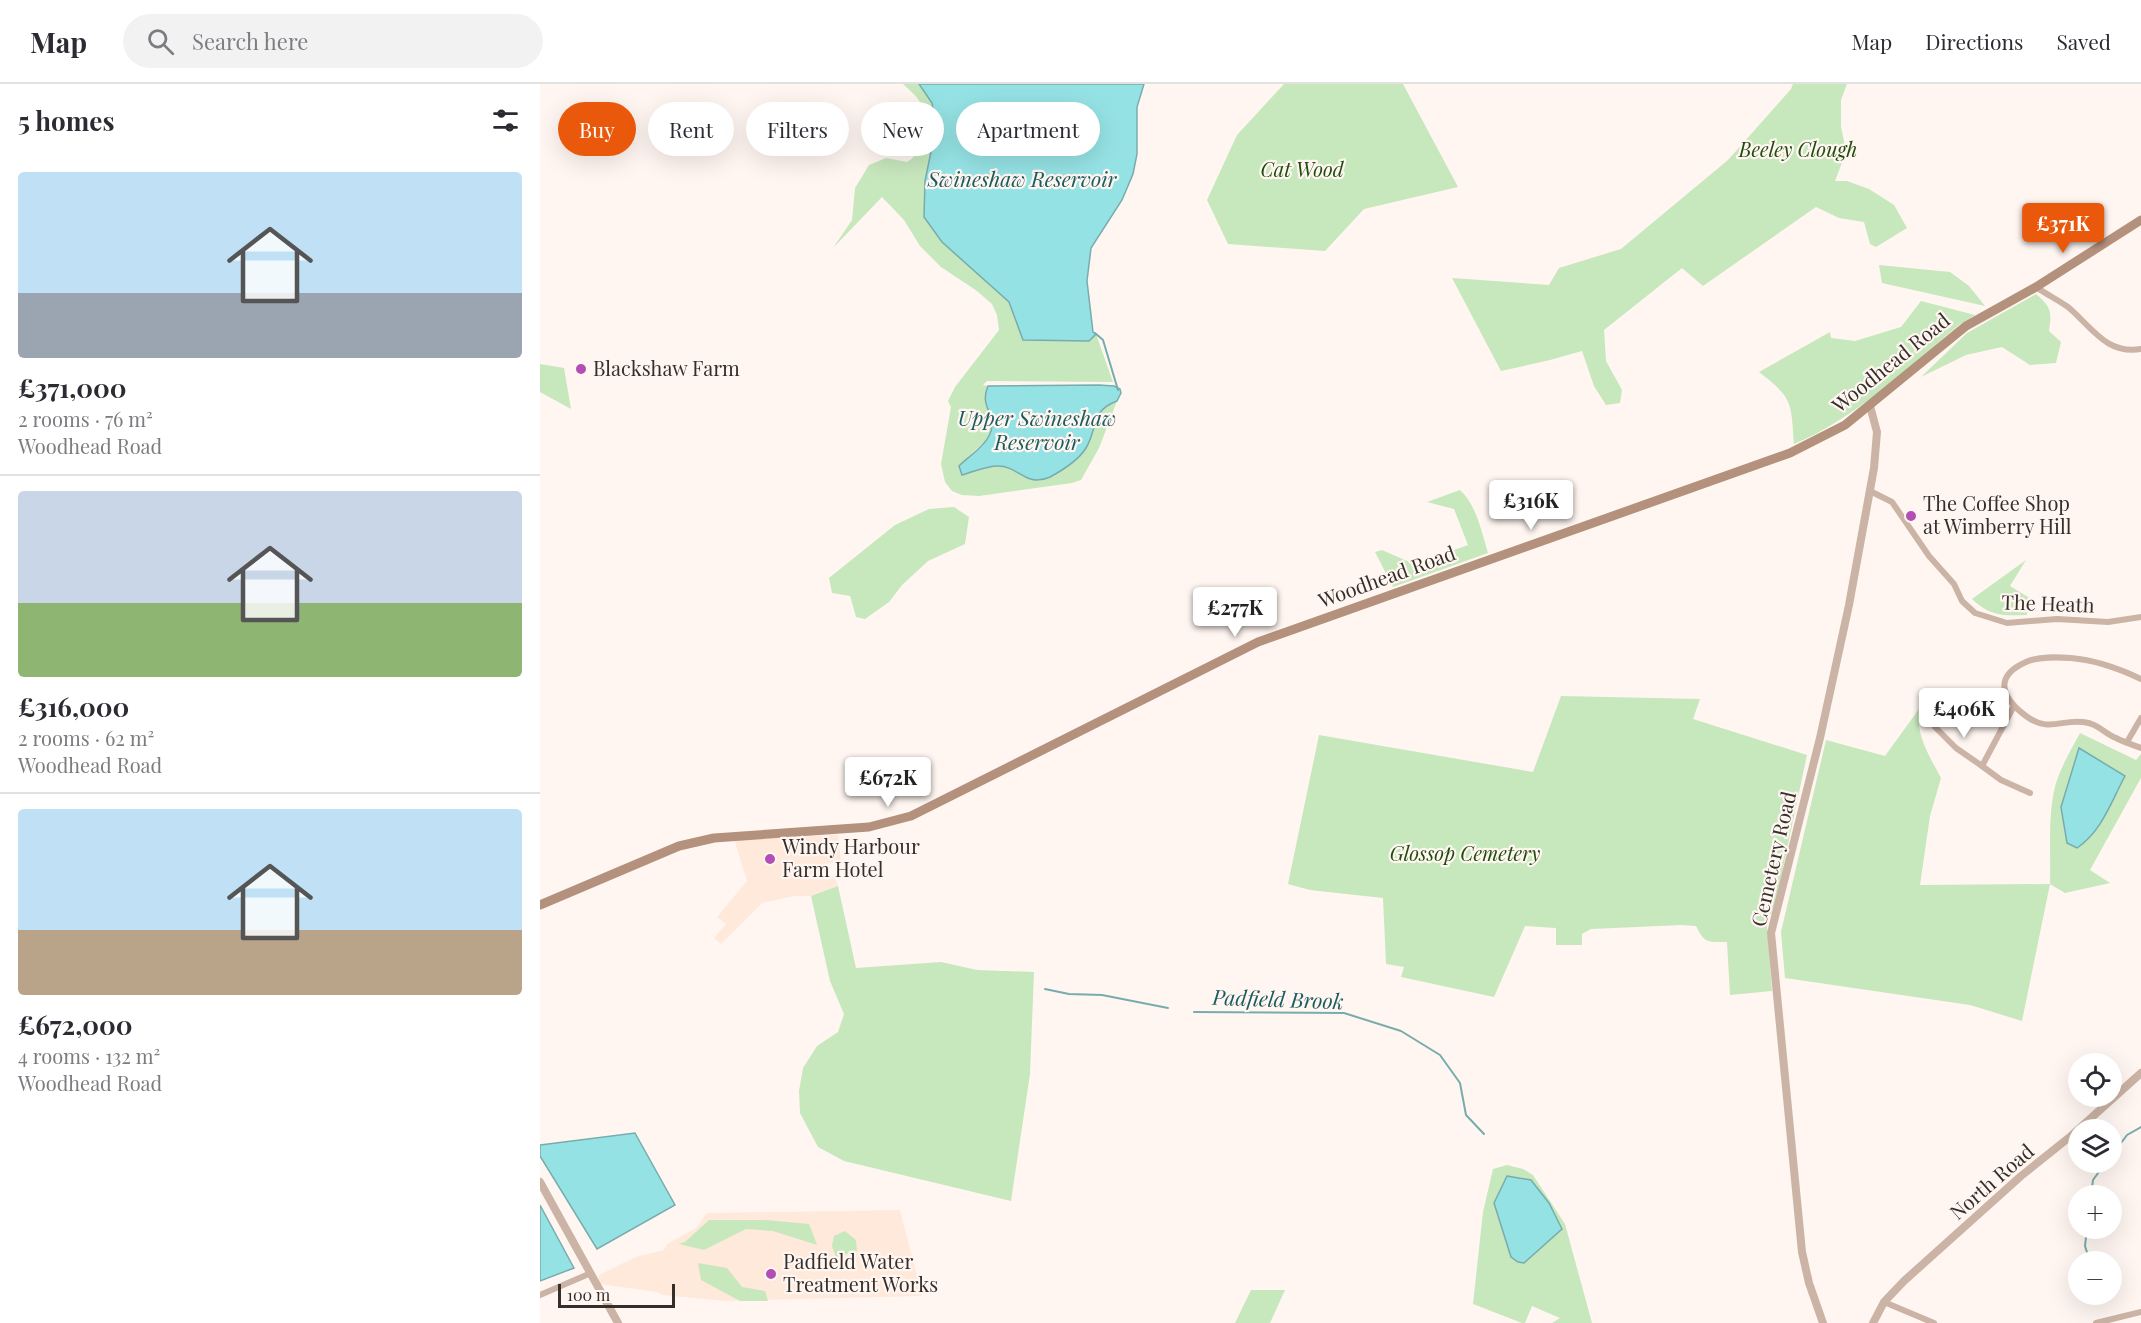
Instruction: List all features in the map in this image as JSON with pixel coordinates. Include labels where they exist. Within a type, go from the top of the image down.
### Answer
[{"type":"main road","name":"Woodhead Road","points":[[540,904],[679,846],[714,838],[869,827],[911,816],[1246,647],[1790,453],[1845,425],[1966,326],[2036,287],[2141,220]]},
{"type":"street","points":[[2036,287],[2069,309],[2107,344],[2132,351],[2141,349]]},
{"type":"street","name":"Cemetery Road","points":[[1823,1323],[1809,1283],[1802,1252],[1771,933],[1820,738],[1847,616],[1870,491],[1877,432],[1870,406]]},
{"type":"street","name":"The Heath","points":[[1870,491],[1892,502],[1929,556],[1954,584],[1962,602],[1975,613],[2007,623],[2057,619],[2108,622],[2141,617]]},
{"type":"street","points":[[2141,679],[2100,663],[2073,658],[2041,658],[2027,662],[2010,674],[2005,681],[2004,693],[2014,706],[2040,724],[2054,726],[2083,722],[2099,726],[2116,738],[2141,748]]},
{"type":"street","points":[[1982,766],[2014,706]]},
{"type":"street","points":[[2127,742],[2141,718]]},
{"type":"street","points":[[1935,727],[1956,748],[2001,780],[2030,793]]},
{"type":"street","name":"North Road","points":[[1873,1323],[1884,1302],[1904,1281],[2141,1073]]},
{"type":"street","points":[[540,1182],[618,1323]]},
{"type":"street","points":[[540,1295],[591,1273]]},
{"type":"street","points":[[1884,1302],[1934,1323]]},
{"type":"street","points":[[2096,1323],[2141,1312]]},
{"type":"shaded area","points":[[838,835],[841,862],[824,864],[822,870],[835,878],[838,886],[811,896],[794,896],[762,903],[721,944],[714,938],[726,924],[717,917],[747,881],[734,839]]},
{"type":"shaded area","points":[[900,1210],[922,1296],[725,1301],[662,1295],[657,1292],[600,1284],[599,1280],[599,1275],[636,1257],[664,1250],[667,1244],[696,1228],[707,1213]]},
{"type":"green space","points":[[903,84],[919,84],[931,102],[919,102]]},
{"type":"green space","name":"Cat Wood","points":[[1284,84],[1403,84],[1458,187],[1364,209],[1325,251],[1228,244],[1207,200],[1237,135]]},
{"type":"green space","name":"Beeley Clough","points":[[1793,84],[1847,84],[1841,100],[1841,126],[1846,152],[1835,181],[1847,181],[1869,189],[1894,205],[1907,228],[1876,247],[1870,244],[1864,222],[1839,218],[1816,207],[1703,286],[1682,268],[1604,330],[1606,361],[1622,390],[1620,403],[1606,405],[1594,386],[1582,351],[1501,371],[1452,278],[1549,285],[1559,268],[1621,249],[1728,160]]},
{"type":"green space","points":[[930,156],[925,181],[924,217],[1009,302],[1024,340],[1088,341],[1096,334],[1113,382],[987,381],[983,385],[988,386],[985,399],[992,421],[991,432],[968,457],[962,475],[998,466],[1011,469],[1029,479],[1042,480],[1049,477],[1089,439],[1093,433],[1096,417],[1101,411],[1117,401],[1099,448],[1081,480],[979,496],[962,495],[952,491],[945,482],[941,464],[951,407],[948,401],[955,387],[999,330],[997,315],[992,304],[941,267],[920,246],[904,220],[882,197],[833,248],[852,220],[855,188],[869,165],[886,158],[907,162],[914,157]]},
{"type":"green space","points":[[1879,265],[1950,272],[1969,286],[1985,306],[1882,283]]},
{"type":"green space","points":[[2036,294],[2045,302],[2049,310],[2049,331],[2061,342],[2056,363],[2030,365],[2002,347],[1966,355],[1921,377],[1967,333]]},
{"type":"green space","points":[[1921,301],[1975,315],[1959,325],[1860,406],[1838,421],[1794,444],[1791,410],[1788,402],[1778,388],[1759,372],[1830,332],[1831,338],[1855,341],[1901,327]]},
{"type":"green space","points":[[540,364],[564,368],[571,409],[540,392]]},
{"type":"green space","points":[[1460,490],[1474,511],[1488,553],[1393,587],[1375,552],[1382,550],[1414,564],[1468,545],[1454,509],[1427,502]]},
{"type":"green space","points":[[954,507],[969,517],[965,544],[928,561],[902,585],[889,602],[865,619],[856,617],[850,596],[832,593],[829,578],[895,525],[929,509]]},
{"type":"green space","points":[[2026,560],[2010,586],[2028,597],[2027,615],[1997,614],[1985,609],[1972,599]]},
{"type":"green space","name":"Glossop Cemetery","points":[[1561,696],[1700,699],[1693,719],[1807,755],[1774,910],[1770,915],[1764,916],[1767,925],[1772,991],[1730,995],[1727,942],[1708,941],[1696,926],[1682,925],[1591,929],[1582,934],[1582,945],[1556,945],[1556,928],[1525,926],[1494,997],[1401,977],[1404,967],[1386,964],[1383,898],[1310,890],[1288,884],[1319,735],[1533,772]]},
{"type":"green space","points":[[1919,709],[1921,736],[1941,778],[1930,816],[1920,885],[2050,884],[2022,1021],[1970,1005],[1785,978],[1781,932],[1826,740],[1885,756]]},
{"type":"green space","points":[[2080,733],[2136,760],[2141,754],[2141,778],[2090,870],[2110,883],[2065,893],[2050,884],[2051,818],[2054,792],[2062,768]]},
{"type":"green space","points":[[838,886],[856,968],[941,962],[977,970],[1034,972],[1030,1074],[1011,1201],[844,1161],[818,1147],[800,1113],[799,1091],[803,1068],[817,1046],[838,1032],[844,1014],[830,981],[811,896]]},
{"type":"green space","points":[[1507,1165],[1523,1169],[1533,1175],[1565,1224],[1592,1323],[1552,1323],[1560,1318],[1532,1306],[1525,1323],[1522,1323],[1473,1304],[1483,1212],[1493,1169]],"holes":[[[1494,1203],[1549,1203],[1512,1257]]]},
{"type":"green space","points":[[709,1220],[766,1220],[809,1224],[817,1245],[773,1231],[746,1229],[704,1250],[679,1244],[685,1242]]},
{"type":"green space","points":[[845,1231],[856,1240],[857,1251],[836,1257],[832,1246],[834,1236]]},
{"type":"green space","points":[[698,1263],[727,1268],[742,1287],[765,1291],[768,1301],[740,1301],[701,1280]]},
{"type":"green space","points":[[1251,1290],[1285,1290],[1270,1323],[1235,1323]]},
{"type":"water","name":"Swineshaw Reservoir","points":[[919,84],[1144,84],[1137,107],[1137,154],[1133,174],[1122,200],[1091,248],[1087,281],[1093,332],[1096,334],[1089,341],[1023,340],[1009,302],[942,242],[924,217],[925,181],[930,156],[944,156],[944,102],[931,102]]},
{"type":"water","name":"Upper Swineshaw Reservoir","points":[[988,386],[1114,386],[1120,389],[1121,393],[1117,401],[1108,405],[1098,415],[1090,441],[1083,453],[1065,468],[1042,480],[1035,480],[1012,469],[998,466],[962,475],[959,466],[983,444],[992,429],[991,417],[985,401]]},
{"type":"water","points":[[2079,748],[2125,776],[2099,825],[2077,848],[2067,843],[2061,807]]},
{"type":"water","points":[[635,1133],[675,1205],[597,1249],[540,1156],[540,1145]]},
{"type":"water","points":[[1507,1176],[1531,1180],[1549,1203],[1562,1229],[1524,1263],[1511,1257],[1494,1203]]},
{"type":"water","points":[[540,1205],[574,1268],[540,1281]]},
{"type":"waterway","points":[[1095,333],[1103,340],[1118,390]]},
{"type":"waterway","name":"Padfield Brook","points":[[1045,989],[1069,994],[1102,995],[1168,1008]]},
{"type":"waterway","name":"Padfield Brook","points":[[1194,1012],[1344,1013],[1401,1031],[1440,1055],[1460,1083],[1466,1115],[1484,1134]]},
{"type":"waterway","points":[[2122,1142],[2127,1135],[2141,1127]]},
{"type":"waterway","points":[[2092,1185],[2098,1173]]},
{"type":"waterway","points":[[2086,1239],[2087,1251]]},
{"type":"place","name":"Blackshaw Farm","points":[[581,369]]},
{"type":"place","name":"The Coffee Shop at Wimberry Hill","points":[[1911,516]]},
{"type":"place","name":"Windy Harbour Farm Hotel","points":[[770,859]]},
{"type":"place","name":"Padfield Water Treatment Works","points":[[771,1274]]}]
